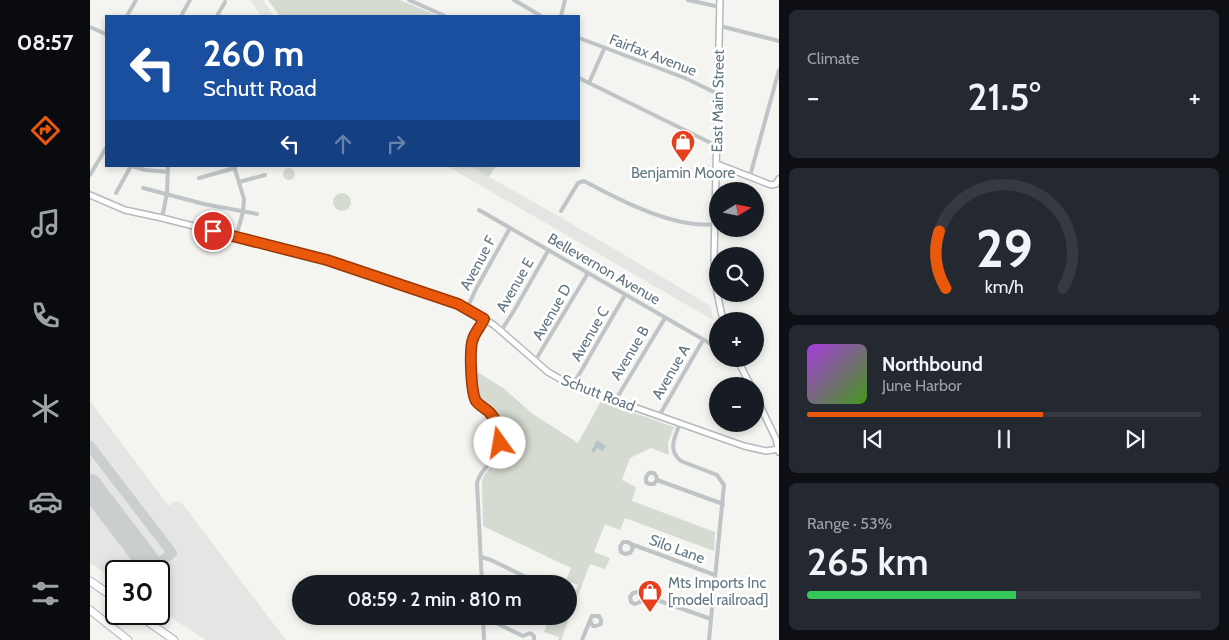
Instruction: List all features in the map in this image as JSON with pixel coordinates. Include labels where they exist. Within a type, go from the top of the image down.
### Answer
[{"type":"highway","points":[[90,581],[105,591]]},
{"type":"highway","points":[[90,610],[128,640]]},
{"type":"highway","points":[[153,625],[174,640]]},
{"type":"street","points":[[128,15],[136,0]]},
{"type":"street","points":[[183,15],[190,0]]},
{"type":"street","points":[[409,0],[444,15]]},
{"type":"street","points":[[514,0],[539,15]]},
{"type":"street","points":[[561,15],[565,0]]},
{"type":"street","points":[[688,0],[720,8]]},
{"type":"street","name":"East Main Street","points":[[716,182],[720,0]]},
{"type":"street","points":[[218,15],[225,2]]},
{"type":"street","points":[[720,26],[779,41]]},
{"type":"street","points":[[90,27],[105,34]]},
{"type":"street","name":"Fairfax Avenue","points":[[580,38],[685,78],[718,94]]},
{"type":"street","points":[[589,83],[604,49]]},
{"type":"street","points":[[750,176],[779,70]]},
{"type":"street","points":[[580,78],[717,146]]},
{"type":"street","points":[[90,176],[105,151]]},
{"type":"street","points":[[716,164],[773,185],[779,179]]},
{"type":"street","points":[[116,193],[131,167]]},
{"type":"street","points":[[162,218],[167,194],[168,167]]},
{"type":"street","points":[[199,178],[235,167],[244,199],[243,212],[236,237]]},
{"type":"street","points":[[146,168],[168,172]]},
{"type":"street","points":[[239,182],[265,175]]},
{"type":"street","points":[[561,211],[578,183],[584,181],[622,201],[674,220],[688,224],[709,225]]},
{"type":"street","points":[[143,188],[204,204],[257,214]]},
{"type":"street","name":"Schutt Road","points":[[90,195],[125,210],[327,260],[440,297],[467,308],[484,319],[501,331],[552,375],[573,385],[755,449],[766,451],[779,450]]},
{"type":"street","name":"Bellevernon Avenue","points":[[479,210],[709,343]]},
{"type":"street","name":"Avenue F","points":[[467,308],[510,228]]},
{"type":"street","name":"East Main Street","points":[[715,238],[714,270],[721,312]]},
{"type":"street","name":"Avenue E","points":[[501,331],[548,251]]},
{"type":"street","name":"Avenue D","points":[[535,361],[588,273]]},
{"type":"street","name":"Avenue C","points":[[573,385],[625,295]]},
{"type":"street","name":"Avenue B","points":[[616,401],[665,318]]},
{"type":"street","points":[[482,575],[477,483],[481,474],[495,458],[500,439],[494,419],[477,402],[473,392],[471,344],[484,319]]},
{"type":"street","name":"Avenue A","points":[[659,416],[703,340]]},
{"type":"street","points":[[764,412],[779,450]]},
{"type":"street","points":[[680,423],[673,442],[675,455],[681,461],[719,477],[724,485],[709,640]]},
{"type":"street","points":[[657,480],[723,504]]},
{"type":"street","name":"Silo Lane","points":[[631,544],[715,575]]},
{"type":"street","points":[[481,557],[523,575]]},
{"type":"street","points":[[640,594],[711,619]]},
{"type":"street","points":[[584,639],[590,621]]},
{"type":"street","points":[[483,625],[484,640]]},
{"type":"street","points":[[499,625],[523,638],[530,633],[534,636],[534,640]]},
{"type":"shaded area","points":[[250,0],[263,0],[273,15],[260,15]]},
{"type":"shaded area","points":[[268,0],[400,0],[436,15],[279,15]]},
{"type":"shaded area","points":[[449,167],[472,167],[711,306],[712,312],[709,312],[709,318]]},
{"type":"shaded area","points":[[472,167],[495,167],[489,177]]},
{"type":"shaded area","points":[[291,168],[294,169],[294,179],[287,180],[284,179],[283,172],[284,169]]},
{"type":"shaded area","points":[[338,193],[346,193],[351,198],[349,209],[338,211],[333,206],[333,198]]},
{"type":"shaded area","points":[[476,371],[503,388],[533,414],[578,443],[601,401],[674,427],[668,443],[669,455],[651,448],[630,458],[622,480],[636,487],[632,501],[715,532],[714,551],[625,518],[620,530],[605,524],[594,552],[610,558],[605,569],[590,564],[577,598],[577,575],[568,575],[571,568],[483,526],[482,480],[501,453],[504,439],[500,420],[484,404],[477,388]]},
{"type":"shaded area","points":[[90,401],[168,505],[175,501],[181,502],[286,640],[206,640],[170,617],[170,560],[105,560],[105,573],[90,563]]},
{"type":"shaded area","points":[[597,440],[606,446],[603,451],[597,448],[594,453],[591,451]]},
{"type":"shaded area","points":[[547,625],[567,625],[561,640],[558,640],[559,637],[544,632]]},
{"type":"taxiway","points":[[90,446],[172,553],[163,560]]},
{"type":"runway","points":[[90,486],[147,560]]},
{"type":"place","name":"Benjamin Moore","points":[[683,163]]},
{"type":"place","name":"Mts Imports Inc [model railroad]","points":[[650,613]]},
{"type":"route","points":[[213,231],[327,260],[440,297],[458,304],[484,319],[471,344],[473,392],[477,402],[492,415],[496,422],[500,443]]}]
